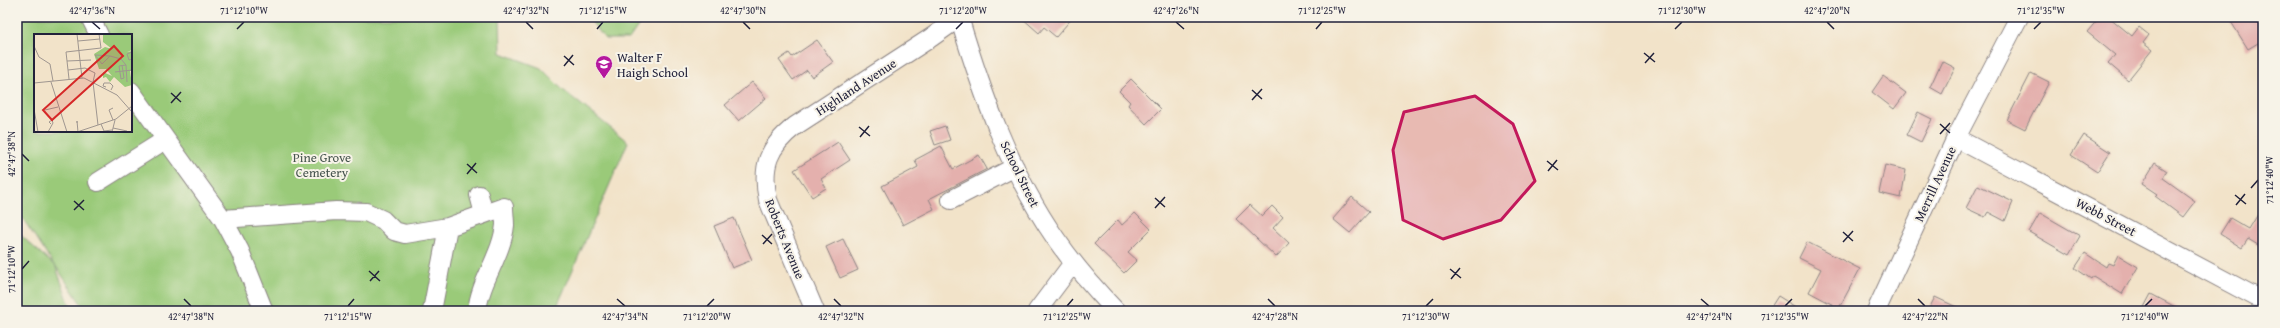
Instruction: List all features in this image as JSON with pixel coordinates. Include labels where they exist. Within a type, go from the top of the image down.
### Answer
[{"type":"street","points":[[90,17],[98,34]]},
{"type":"street","name":"Highland Avenue","points":[[766,165],[774,147],[788,132],[932,37],[949,25],[955,17]]},
{"type":"street","name":"School Street","points":[[959,17],[985,97],[1015,167],[1036,208],[1073,263],[1116,311]]},
{"type":"street","name":"Merrill Avenue","points":[[1876,311],[1956,138],[2019,17]]},
{"type":"street","points":[[132,92],[223,220],[240,251],[264,311]]},
{"type":"street","name":"Webb Street","points":[[1956,138],[2256,297]]},
{"type":"street","points":[[98,182],[165,140]]},
{"type":"street","name":"Roberts Avenue","points":[[766,165],[765,186],[771,210],[815,311]]},
{"type":"street","points":[[951,200],[1015,167]]},
{"type":"street","points":[[479,195],[484,214]]},
{"type":"street","points":[[223,220],[351,211],[366,212],[374,215],[394,230],[405,234],[448,227],[504,207],[505,225],[500,246],[478,301],[477,311]]},
{"type":"street","points":[[432,311],[448,227]]},
{"type":"street","points":[[1037,311],[1073,263]]},
{"type":"highlighted area","points":[[1475,96],[1513,124],[1535,181],[1501,220],[1443,239],[1403,220],[1393,150],[1404,112]]},
{"type":"green space","name":"Pine Grove Cemetery","points":[[17,17],[500,17],[501,53],[541,68],[563,90],[628,142],[555,311],[86,311],[55,265],[72,311],[17,311],[17,232],[54,265],[17,210]]},
{"type":"green space","points":[[588,17],[644,17],[629,39],[605,39]]},
{"type":"building","points":[[1021,17],[1073,17],[1056,37],[1044,27],[1039,33]]},
{"type":"building","points":[[2100,17],[2109,17],[2132,36],[2139,27],[2149,35],[2143,43],[2152,50],[2128,80],[2108,63],[2115,55],[2087,32]]},
{"type":"building","points":[[2228,17],[2258,17],[2263,25],[2263,40],[2248,49]]},
{"type":"building","points":[[817,40],[833,62],[812,77],[807,70],[793,80],[779,60],[789,53],[792,57]]},
{"type":"building","points":[[1942,61],[1955,68],[1942,94],[1930,87]]},
{"type":"building","points":[[2031,73],[2049,82],[2025,129],[2007,120]]},
{"type":"building","points":[[1883,76],[1906,93],[1894,109],[1872,92]]},
{"type":"building","points":[[1131,79],[1161,109],[1146,124],[1128,105],[1130,102],[1119,91]]},
{"type":"building","points":[[752,82],[766,98],[739,121],[725,105]]},
{"type":"building","points":[[1918,112],[1932,119],[1921,142],[1907,135]]},
{"type":"building","points":[[945,126],[950,140],[935,145],[930,131]]},
{"type":"building","points":[[2084,135],[2110,152],[2097,172],[2071,155]]},
{"type":"building","points":[[838,142],[850,160],[821,179],[826,188],[812,197],[794,170]]},
{"type":"building","points":[[941,146],[953,169],[979,155],[987,169],[929,199],[934,209],[903,225],[882,186],[918,167],[915,160]]},
{"type":"building","points":[[2155,163],[2167,171],[2163,178],[2195,201],[2183,217],[2155,196],[2157,194],[2142,184]]},
{"type":"building","points":[[1885,165],[1906,170],[1901,198],[1879,193]]},
{"type":"building","points":[[1978,185],[2013,202],[2005,221],[1988,212],[1985,217],[1966,208]]},
{"type":"building","points":[[1352,197],[1369,212],[1350,233],[1333,219]]},
{"type":"building","points":[[1250,205],[1262,216],[1272,206],[1283,217],[1273,228],[1289,243],[1276,257],[1236,219]]},
{"type":"building","points":[[2263,206],[2263,248],[2248,239],[2242,248],[2220,234],[2230,218],[2249,229]]},
{"type":"building","points":[[1135,213],[1151,229],[1128,252],[1137,260],[1124,273],[1094,244],[1118,220],[1122,225]]},
{"type":"building","points":[[2040,213],[2080,236],[2069,255],[2029,232]]},
{"type":"building","points":[[734,218],[752,260],[732,268],[714,226]]},
{"type":"building","points":[[843,239],[858,270],[840,278],[826,247]]},
{"type":"building","points":[[1807,242],[1860,269],[1839,308],[1809,292],[1821,269],[1799,258]]},
{"type":"building","points":[[2085,253],[2106,267],[2108,263],[2113,265],[2118,255],[2138,267],[2122,294],[2093,276],[2091,279],[2075,268]]},
{"type":"building","points":[[2151,294],[2183,311],[2142,311]]},
{"type":"building","points":[[1778,296],[1802,311],[1778,311],[1771,307]]},
{"type":"building","points":[[1935,297],[1965,311],[1928,311]]},
{"type":"place","name":"Walter F Haigh School","points":[[604,79]]}]
